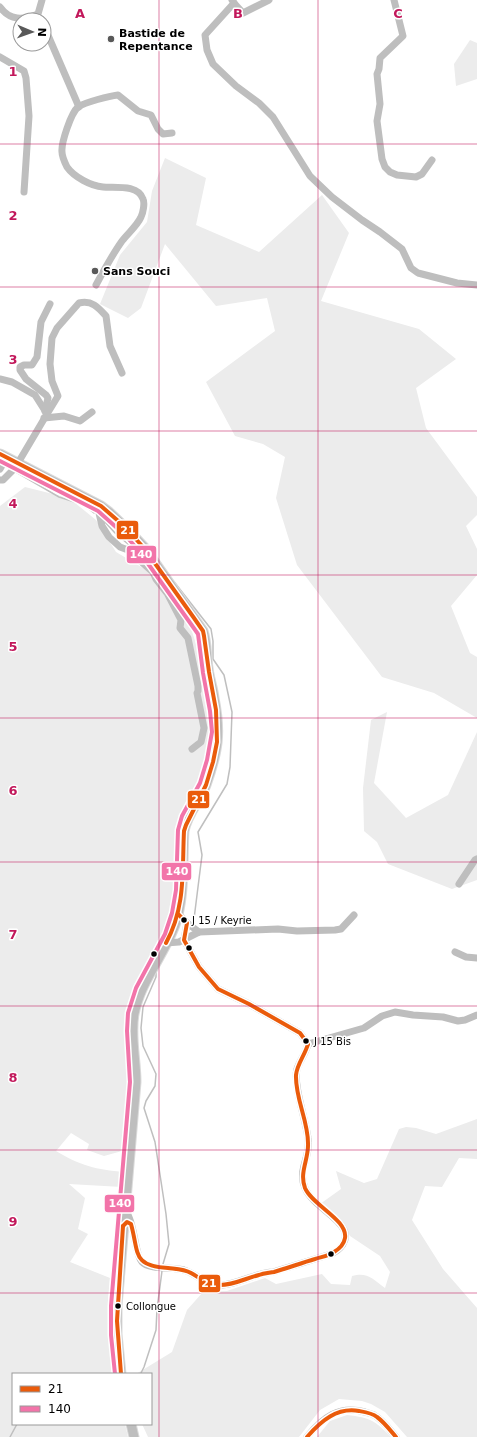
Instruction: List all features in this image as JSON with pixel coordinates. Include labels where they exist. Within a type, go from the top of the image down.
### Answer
[{"type":"main road","points":[[0,454],[14,468]]},
{"type":"main road","points":[[1,465],[14,468],[47,483],[77,494],[101,506],[130,532],[156,570],[203,631],[208,669],[214,698],[218,731],[216,754],[207,782],[185,823],[178,914],[174,927],[147,978],[139,997],[134,1016],[133,1026],[136,1082],[124,1206],[127,1227],[117,1321],[121,1373]]},
{"type":"main road","points":[[131,1425],[134,1437]]},
{"type":"street","points":[[41,12],[42,0]]},
{"type":"street","points":[[269,0],[243,13],[233,2],[205,35],[207,50],[213,64],[236,86],[259,103],[273,117],[310,176],[344,206],[402,249],[411,268],[418,273],[457,283],[477,285]]},
{"type":"street","points":[[394,0],[403,36],[380,58],[380,69],[377,74],[380,104],[377,121],[382,159],[390,172],[397,175],[416,177],[422,174],[432,160]]},
{"type":"street","points":[[0,7],[5,14],[12,17]]},
{"type":"street","points":[[52,45],[79,107]]},
{"type":"street","points":[[0,56],[24,71],[26,78],[29,116],[24,192]]},
{"type":"street","points":[[96,285],[113,253],[142,216],[144,200],[140,193],[135,190],[92,185],[77,176],[66,166],[62,153],[63,144],[74,113],[79,107],[109,96],[118,95],[138,111],[151,115],[158,129],[163,134],[172,133]]},
{"type":"street","points":[[0,480],[3,480],[14,468],[45,414],[58,396],[52,381],[50,364],[52,338],[57,328],[79,303],[92,303],[106,316],[110,346],[122,373]]},
{"type":"street","points":[[45,414],[48,398],[26,379],[20,370],[20,367],[24,365],[32,365],[37,357],[41,322],[50,304]]},
{"type":"street","points":[[0,379],[12,382],[35,395],[45,414]]},
{"type":"street","points":[[45,414],[64,416],[80,421],[92,412]]},
{"type":"street","points":[[101,506],[99,514],[102,526],[109,537],[120,547],[128,550],[156,570],[156,579],[167,593],[181,620],[180,628],[188,638],[198,686],[197,693],[204,728],[201,742],[192,749]]},
{"type":"street","points":[[460,884],[468,869],[477,859]]},
{"type":"street","points":[[178,914],[187,923],[200,932]]},
{"type":"street","points":[[166,943],[179,942],[200,932],[278,929],[304,931],[335,930],[341,929],[354,915]]},
{"type":"street","points":[[127,1227],[135,1238],[141,1261],[144,1264],[152,1267],[185,1270],[211,1284],[222,1285],[263,1273],[273,1272],[331,1254],[341,1248],[344,1242],[344,1230],[340,1224],[318,1204],[306,1190],[302,1178],[302,1170],[307,1159],[309,1149],[296,1080],[297,1069],[307,1051],[308,1044],[300,1033],[249,1004],[218,989],[199,967],[184,940],[187,923]]},
{"type":"street","points":[[455,952],[466,957],[477,958]]},
{"type":"street","points":[[308,1044],[364,1028],[382,1016],[395,1012],[419,1016],[443,1017],[458,1021],[466,1020],[477,1015]]},
{"type":"street","points":[[307,1437],[318,1425],[341,1410],[358,1410],[374,1415],[396,1437]]},
{"type":"shaded area","points":[[470,40],[477,43],[477,79],[456,86],[454,64]]},
{"type":"shaded area","points":[[165,158],[206,178],[196,225],[259,252],[322,195],[349,233],[321,301],[419,329],[456,359],[416,388],[426,428],[477,497],[477,515],[466,526],[477,549],[477,575],[451,606],[470,653],[477,657],[477,718],[434,693],[382,677],[297,565],[276,498],[285,457],[263,444],[235,436],[206,382],[275,331],[267,298],[216,306],[165,244],[141,308],[128,318],[100,304],[120,255],[147,222],[152,191]]},
{"type":"shaded area","points":[[25,487],[69,498],[96,520],[116,552],[160,578],[190,625],[206,676],[214,729],[203,778],[181,823],[179,874],[169,925],[137,985],[128,1017],[131,1066],[122,1151],[104,1156],[87,1150],[89,1144],[71,1133],[56,1151],[88,1166],[124,1172],[122,1187],[69,1184],[85,1198],[78,1229],[88,1234],[70,1262],[110,1278],[108,1302],[116,1373],[12,1373],[12,1425],[125,1425],[128,1437],[0,1437],[0,506]]},
{"type":"shaded area","points":[[387,712],[374,783],[406,818],[448,795],[477,732],[477,880],[452,889],[388,864],[377,842],[364,831],[363,788],[371,720]]},
{"type":"shaded area","points":[[477,1119],[477,1159],[459,1158],[442,1187],[425,1186],[412,1220],[443,1269],[477,1308],[477,1437],[407,1437],[385,1412],[371,1404],[362,1401],[339,1399],[320,1410],[299,1437],[148,1437],[142,1425],[152,1425],[152,1373],[138,1373],[172,1352],[187,1310],[203,1292],[227,1291],[265,1278],[276,1284],[322,1274],[331,1284],[350,1285],[352,1276],[362,1275],[370,1277],[385,1288],[390,1272],[380,1256],[350,1236],[345,1227],[320,1204],[341,1189],[336,1171],[364,1183],[377,1179],[399,1129],[406,1127],[416,1128],[436,1134]]},
{"type":"shaded area","points":[[347,1415],[362,1417],[376,1423],[391,1437],[317,1437],[330,1421]]},
{"type":"waterway","points":[[16,472],[59,497],[84,505],[94,513]]},
{"type":"waterway","points":[[104,521],[115,533],[147,560]]},
{"type":"waterway","points":[[175,583],[211,629],[213,659],[224,675],[232,712],[230,767],[227,784],[198,832],[202,855],[194,919]]},
{"type":"waterway","points":[[156,971],[156,977],[143,1007],[141,1028],[143,1046],[156,1074],[155,1086],[146,1101],[144,1108],[155,1142],[166,1214],[169,1244],[163,1264]]},
{"type":"waterway","points":[[141,1373],[156,1330],[162,1271]]},
{"type":"waterway","points":[[10,1437],[16,1425]]},
{"type":"transit line","name":"21","points":[[0,454],[101,506],[124,526],[144,548],[203,631],[216,710],[217,742],[206,785],[184,831],[183,874],[180,902],[177,916],[166,943]]},
{"type":"transit line","name":"140","points":[[0,461],[98,511],[126,536],[139,551],[198,634],[210,711],[212,732],[207,760],[200,783],[182,816],[178,830],[176,890],[172,913],[165,934],[136,988],[128,1013],[127,1031],[130,1082],[111,1306],[111,1335],[115,1373]]},
{"type":"transit line","name":"21","points":[[178,914],[187,923],[184,940],[199,967],[218,989],[249,1004],[300,1033],[308,1044]]},
{"type":"transit line","name":"21","points":[[123,1226],[127,1222],[131,1224],[137,1250],[143,1261],[156,1267],[186,1271],[207,1283],[214,1285],[239,1282],[274,1272],[327,1255],[339,1248],[344,1242],[345,1238],[341,1225],[309,1194],[303,1182],[308,1149],[306,1126],[297,1092],[296,1075],[308,1044]]},
{"type":"transit line","name":"21","points":[[121,1373],[117,1321],[123,1226]]},
{"type":"transit line","name":"21","points":[[307,1437],[330,1416],[351,1410],[366,1412],[375,1416],[380,1419],[396,1437]]},
{"type":"place","name":"Bastide de Repentance","points":[[111,39]]},
{"type":"place","name":"Sans Souci","points":[[95,271]]},
{"type":"place","name":"J 15 / Keyrie","points":[[184,920]]},
{"type":"place","name":"J 15 Bis","points":[[306,1041]]},
{"type":"place","name":"Collongue","points":[[118,1306]]}]
